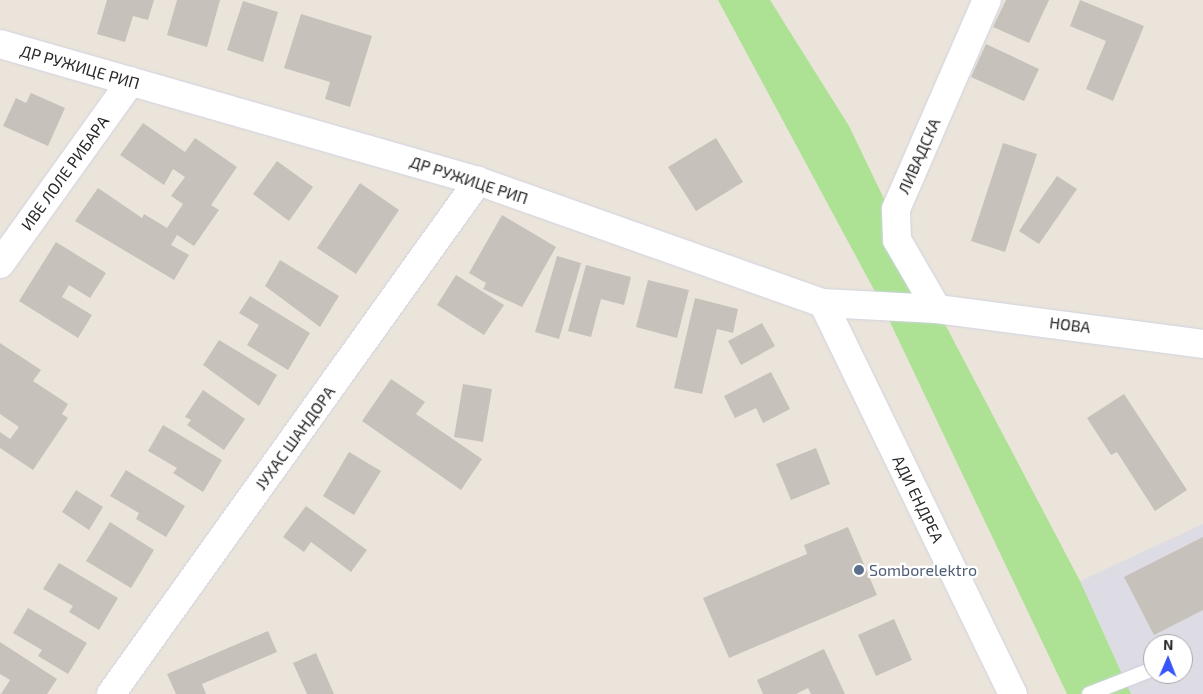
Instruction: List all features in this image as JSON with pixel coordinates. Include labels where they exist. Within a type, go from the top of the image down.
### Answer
[{"type":"street","name":"ЛИВАДСКА","points":[[937,309],[897,240],[896,209],[988,0]]},
{"type":"street","name":"ДР РУЖИЦЕ РИП","points":[[0,44],[478,181],[823,303],[937,309]]},
{"type":"street","name":"ИВЕ ЛОЛЕ РИБАРА","points":[[0,264],[131,81]]},
{"type":"street","name":"ЈУХАС ШАНДОРА","points":[[122,688],[478,181]]},
{"type":"street","name":"АДИ ЕНДРЕА","points":[[823,303],[1013,694]]},
{"type":"street","name":"НОВА","points":[[937,309],[1203,344]]},
{"type":"lane","points":[[1089,694],[1143,673]]},
{"type":"shaded area","points":[[1203,524],[1203,694],[1131,694],[1080,581]]},
{"type":"green space","points":[[718,0],[770,0],[849,126],[937,309],[1080,581],[1131,694],[1067,694],[880,301]]},
{"type":"building","points":[[107,0],[154,0],[148,20],[133,16],[125,42],[97,34]]},
{"type":"building","points":[[177,0],[220,0],[207,47],[167,35]]},
{"type":"building","points":[[1006,0],[1049,0],[1029,43],[993,27]]},
{"type":"building","points":[[1080,0],[1144,26],[1113,101],[1086,89],[1106,41],[1070,26]]},
{"type":"building","points":[[243,1],[278,12],[263,62],[227,50]]},
{"type":"building","points":[[301,14],[372,36],[350,107],[325,99],[330,82],[284,68]]},
{"type":"building","points":[[986,44],[1039,69],[1024,101],[971,77]]},
{"type":"building","points":[[31,93],[65,108],[48,146],[3,126],[16,98],[26,103]]},
{"type":"building","points":[[143,123],[185,152],[195,138],[237,167],[211,205],[219,210],[194,246],[177,235],[171,245],[189,255],[174,280],[75,221],[98,188],[142,218],[144,214],[167,228],[183,204],[171,196],[185,177],[173,169],[164,185],[120,155]]},
{"type":"building","points":[[716,138],[743,182],[696,211],[668,167]]},
{"type":"building","points":[[1003,143],[1037,154],[1005,252],[971,241]]},
{"type":"building","points":[[277,161],[313,187],[289,221],[253,194]]},
{"type":"building","points":[[1057,176],[1077,189],[1039,244],[1019,231]]},
{"type":"building","points":[[360,183],[399,210],[356,274],[317,248]]},
{"type":"building","points":[[502,215],[556,247],[522,307],[483,289],[486,283],[469,273]]},
{"type":"building","points":[[56,242],[106,273],[90,298],[69,285],[62,297],[92,315],[78,338],[19,301]]},
{"type":"building","points":[[557,256],[581,263],[559,339],[535,332]]},
{"type":"building","points":[[280,260],[339,296],[320,327],[265,286]]},
{"type":"building","points":[[586,265],[631,277],[624,305],[601,299],[591,337],[568,331]]},
{"type":"building","points":[[456,275],[504,305],[484,335],[437,305]]},
{"type":"building","points":[[648,280],[689,290],[677,338],[636,327]]},
{"type":"building","points":[[250,296],[310,333],[288,370],[247,345],[259,325],[239,313]]},
{"type":"building","points":[[695,298],[738,309],[733,333],[717,329],[702,394],[674,388]]},
{"type":"building","points":[[762,323],[775,346],[741,365],[728,341]]},
{"type":"building","points":[[219,340],[277,375],[259,406],[203,365]]},
{"type":"building","points":[[0,343],[41,370],[33,381],[68,404],[62,414],[68,418],[33,470],[0,448],[0,432],[10,439],[19,427],[0,414]]},
{"type":"building","points":[[771,372],[790,409],[763,423],[756,408],[735,418],[724,396]]},
{"type":"building","points":[[391,379],[425,402],[416,414],[482,459],[461,490],[362,421]]},
{"type":"building","points":[[463,384],[492,389],[483,442],[454,437]]},
{"type":"building","points":[[203,390],[245,419],[224,450],[187,425],[191,420],[185,417]]},
{"type":"building","points":[[1124,394],[1187,490],[1155,511],[1117,452],[1111,455],[1087,418]]},
{"type":"building","points":[[163,425],[222,460],[203,492],[173,473],[177,468],[148,451]]},
{"type":"building","points":[[816,448],[830,484],[791,500],[776,464]]},
{"type":"building","points":[[349,452],[381,471],[354,515],[323,496]]},
{"type":"building","points":[[126,470],[185,506],[166,537],[136,519],[139,513],[110,496]]},
{"type":"building","points":[[76,490],[103,507],[89,530],[62,512]]},
{"type":"building","points":[[306,506],[367,550],[351,572],[311,542],[304,552],[283,537]]},
{"type":"building","points":[[110,522],[154,550],[131,588],[86,561]]},
{"type":"building","points":[[848,527],[877,595],[729,658],[703,598],[807,554],[804,545]]},
{"type":"building","points":[[1203,537],[1203,610],[1156,634],[1153,634],[1124,577]]},
{"type":"building","points":[[59,563],[118,598],[99,630],[69,612],[73,606],[43,589]]},
{"type":"building","points":[[28,608],[87,643],[68,674],[38,656],[42,650],[13,633]]},
{"type":"building","points":[[894,619],[912,660],[876,676],[858,635]]},
{"type":"building","points":[[268,631],[277,652],[202,684],[206,694],[176,694],[167,674]]},
{"type":"building","points":[[0,642],[57,679],[47,694],[1,694],[10,680],[0,674]]},
{"type":"building","points":[[824,649],[845,694],[811,694],[808,688],[796,694],[763,694],[757,680]]},
{"type":"building","points":[[316,653],[334,694],[307,694],[293,663]]},
{"type":"place","name":"Somborelektro","points":[[859,570]]}]
